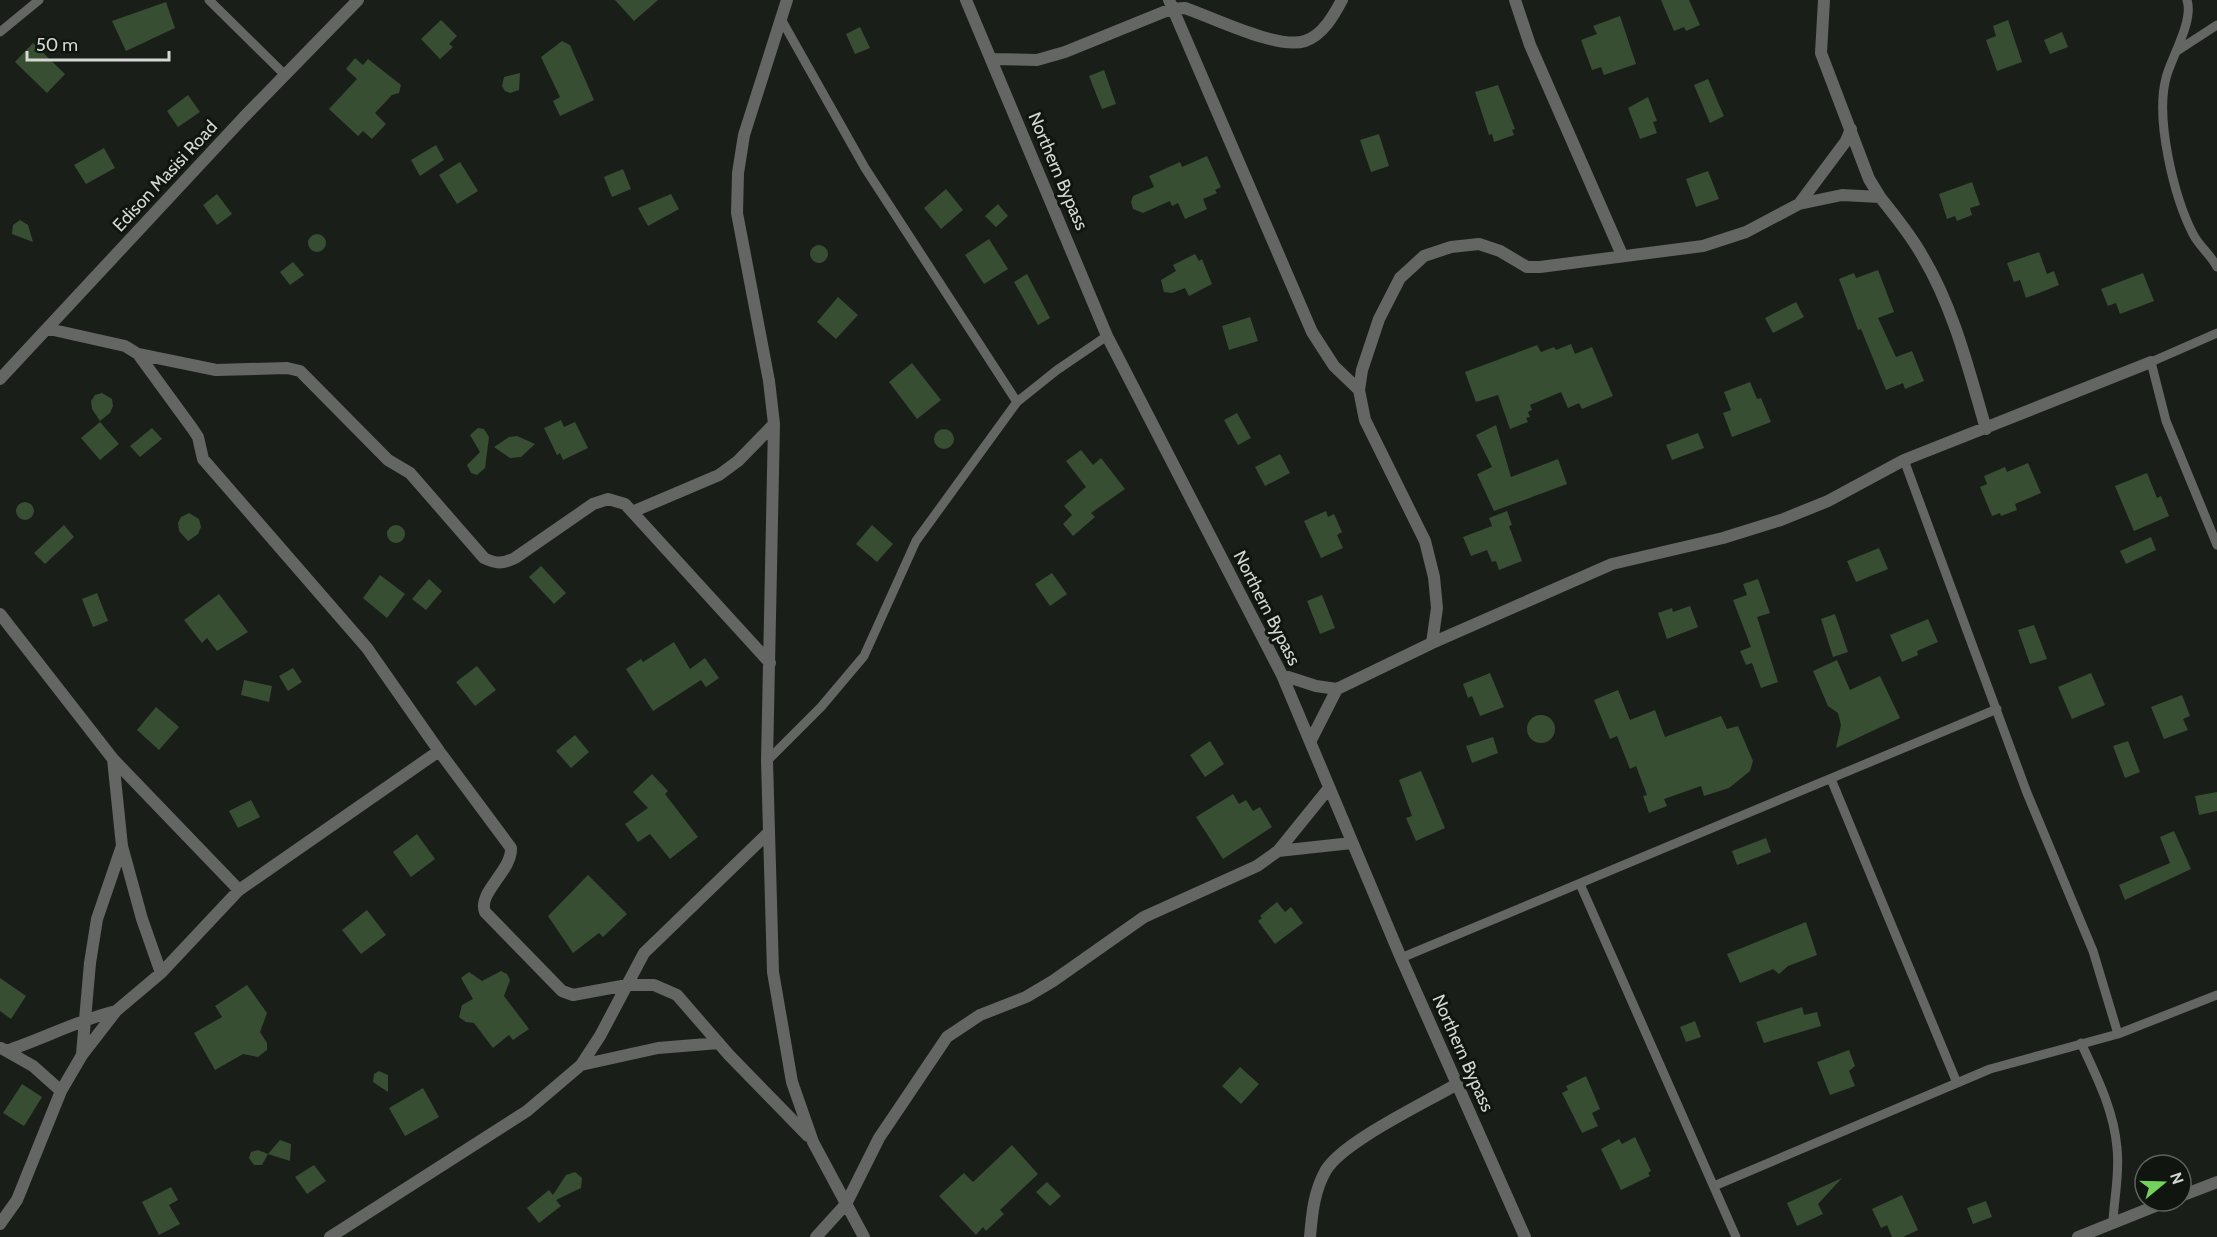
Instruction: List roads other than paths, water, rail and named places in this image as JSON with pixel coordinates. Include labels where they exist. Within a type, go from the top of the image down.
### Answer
[{"type":"street","name":"Edison Masisi Road","points":[[0,379],[358,0]]},
{"type":"street","points":[[787,0],[744,135],[737,203],[745,259],[769,381],[774,424],[767,761],[767,834],[773,972],[792,1082],[813,1142],[864,1237]]},
{"type":"street","name":"Northern Bypass","points":[[966,0],[1107,336],[1282,675],[1401,958],[1525,1237]]},
{"type":"street","points":[[992,59],[1037,60],[1170,4],[1283,43],[1306,41],[1322,30],[1342,0]]},
{"type":"street","points":[[1515,0],[1530,45],[1622,255]]},
{"type":"street","points":[[1824,0],[1821,53],[1869,179],[1924,257],[1938,287],[1962,347],[1986,429]]},
{"type":"street","points":[[1170,4],[1312,332],[1334,366],[1359,390]]},
{"type":"street","points":[[1799,204],[1846,141],[1851,129]]},
{"type":"street","points":[[1432,643],[1437,608],[1434,577],[1425,541],[1365,420],[1359,390],[1362,370],[1379,319],[1400,278],[1424,256],[1450,247],[1479,244],[1500,251],[1527,267],[1622,255],[1677,251],[1724,240],[1799,204],[1842,195],[1880,197]]},
{"type":"street","points":[[49,329],[125,346],[138,354],[216,370],[287,368],[300,371],[388,460],[410,472],[484,558],[494,563],[504,563],[515,558],[593,504],[608,499],[625,504],[770,663]]},
{"type":"street","points":[[138,354],[198,437],[203,459],[367,648],[511,848],[512,858],[483,901],[485,912],[562,991],[573,995],[627,985],[654,985],[677,995],[813,1142]]},
{"type":"street","points":[[1282,675],[1316,686],[1337,689],[1432,643],[1612,564],[1723,538],[1781,520],[1828,501],[1904,460],[2151,362]]},
{"type":"street","points":[[632,512],[719,475],[738,461],[774,424]]},
{"type":"street","points":[[0,614],[114,759],[239,890]]},
{"type":"street","points":[[1310,742],[1337,689]]},
{"type":"street","points":[[0,1224],[16,1200],[61,1091],[82,1055],[116,1011],[161,973],[239,890],[439,751]]},
{"type":"street","points":[[114,759],[122,846],[142,919],[161,973]]},
{"type":"street","points":[[816,1237],[846,1204],[879,1138],[947,1037],[962,1025],[1026,997],[1053,981],[1144,917],[1257,866],[1278,851],[1329,788]]},
{"type":"street","points":[[330,1237],[528,1111],[581,1065],[600,1036],[644,953],[710,886],[767,834]]},
{"type":"street","points":[[1278,851],[1352,843]]},
{"type":"street","points":[[82,1055],[90,963],[97,919],[122,846]]},
{"type":"street","points":[[3,1049],[47,1037],[86,1018],[116,1011]]},
{"type":"street","points":[[581,1065],[658,1048],[719,1043]]},
{"type":"street","points":[[3,1049],[33,1066],[61,1091]]},
{"type":"street","points":[[1310,1237],[1314,1199],[1327,1169],[1348,1148],[1457,1084]]},
{"type":"street","points":[[2193,1191],[2217,1182]]},
{"type":"street","points":[[2078,1237],[2137,1213]]},
{"type":"lane","points":[[0,32],[39,0]]},
{"type":"lane","points":[[209,0],[285,75]]},
{"type":"lane","points":[[2187,0],[2185,24],[2166,79],[2163,100],[2169,164],[2182,212],[2194,237],[2217,267]]},
{"type":"lane","points":[[781,19],[865,168],[1017,402]]},
{"type":"lane","points":[[2177,51],[2217,25]]},
{"type":"lane","points":[[2217,333],[2151,362],[2166,421],[2217,545]]},
{"type":"lane","points":[[767,761],[820,707],[864,657],[916,541],[1017,402],[1057,370],[1107,336]]},
{"type":"lane","points":[[1904,460],[2027,793],[2093,951],[2118,1034]]},
{"type":"lane","points":[[1401,958],[1997,709]]},
{"type":"lane","points":[[1831,779],[1957,1083]]},
{"type":"lane","points":[[1580,884],[1736,1237]]},
{"type":"lane","points":[[1714,1186],[1990,1069],[2118,1034],[2217,995]]},
{"type":"lane","points":[[2081,1043],[2104,1094],[2114,1127],[2118,1165],[2113,1222]]}]
